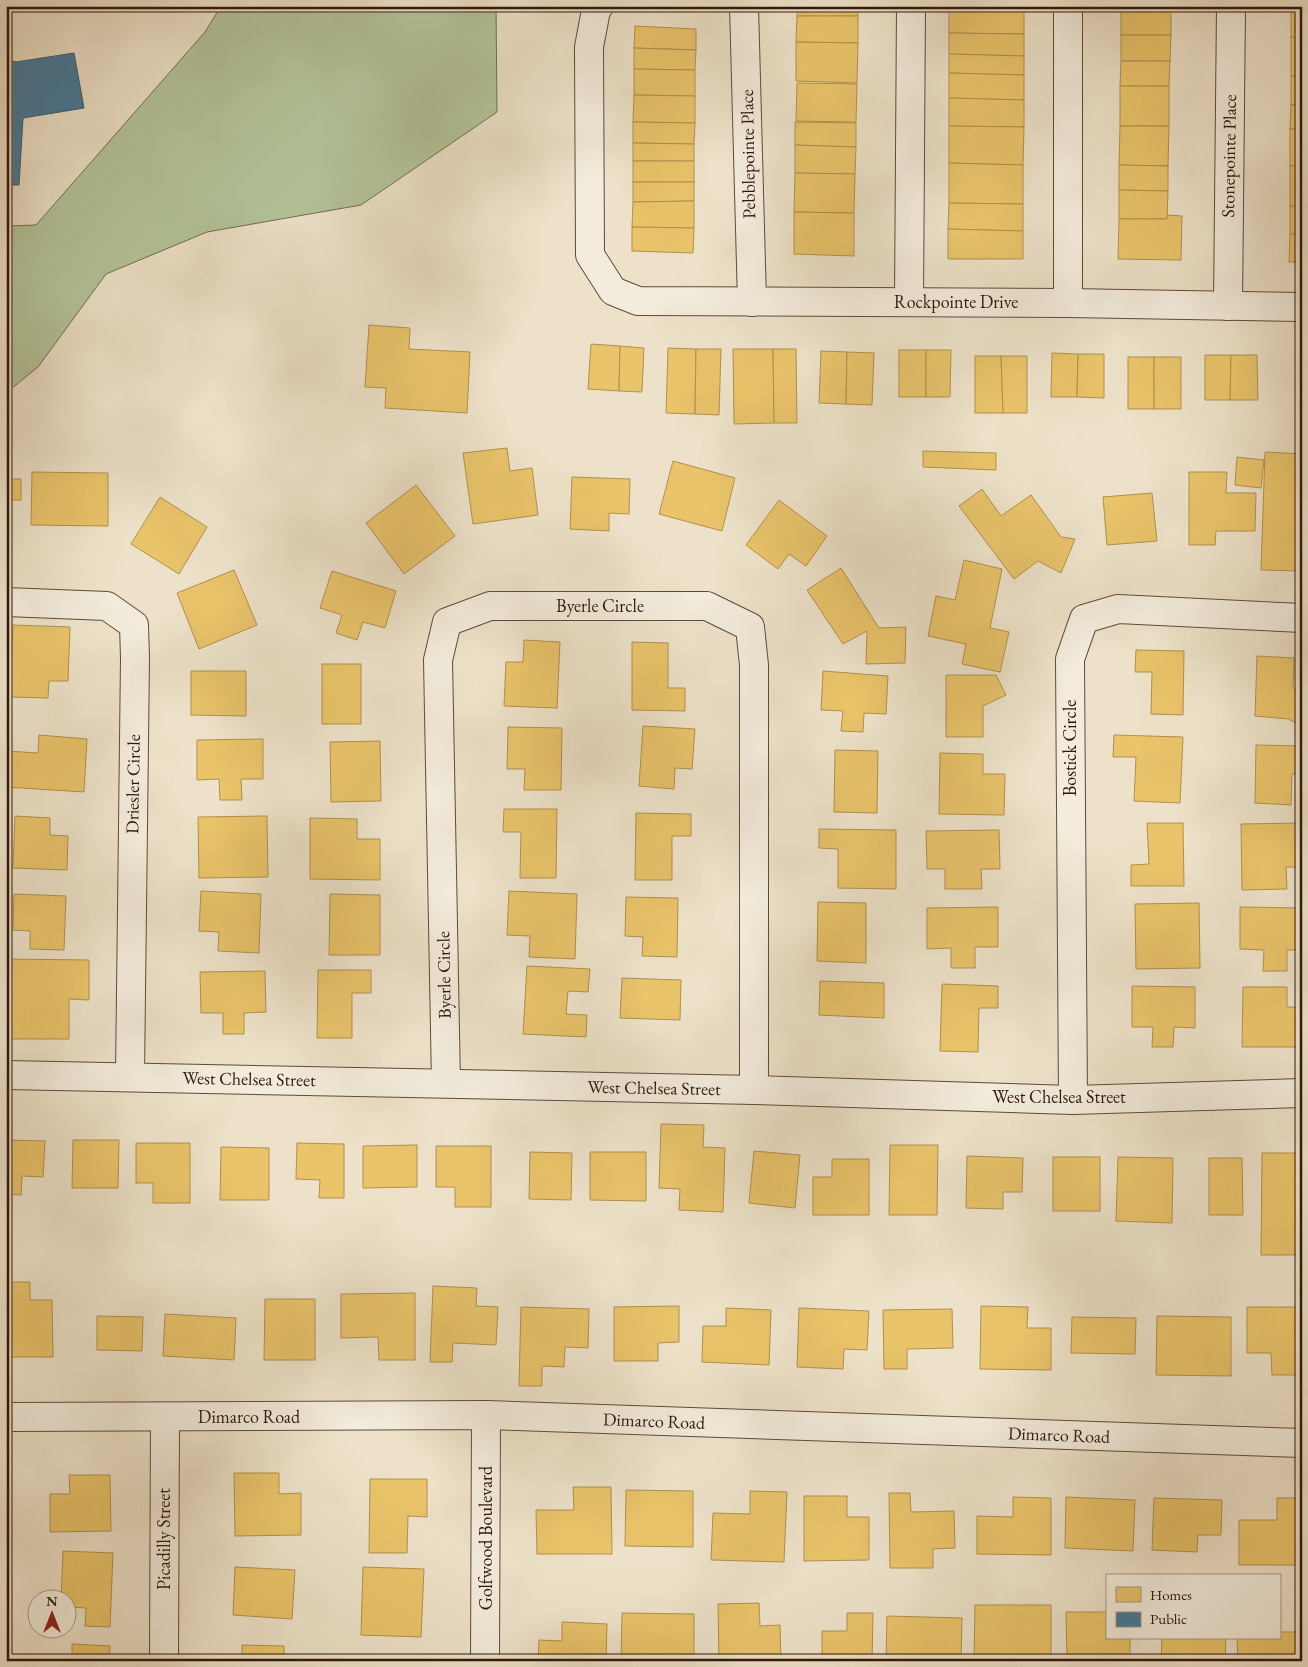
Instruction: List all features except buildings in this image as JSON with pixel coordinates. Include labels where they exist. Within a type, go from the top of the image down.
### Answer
[{"type":"street","name":"Rockpointe Drive","points":[[599,6],[596,10],[589,47],[590,255],[613,291],[638,301],[1068,303],[1302,308]]},
{"type":"street","name":"Pebblepointe Place","points":[[744,6],[752,302]]},
{"type":"street","points":[[909,302],[911,6]]},
{"type":"street","points":[[1068,6],[1068,303]]},
{"type":"street","name":"Stonepointe Place","points":[[1228,306],[1230,6]]},
{"type":"street","name":"Driesler Circle","points":[[6,602],[107,606],[134,625],[130,1076]]},
{"type":"street","name":"Byerle Circle","points":[[446,1083],[438,660],[448,622],[490,606],[707,606],[750,627],[754,665],[754,1090]]},
{"type":"street","name":"Bostick Circle","points":[[1073,1100],[1070,659],[1084,619],[1118,609],[1302,618]]},
{"type":"street","name":"West Chelsea Street","points":[[6,1075],[754,1090],[1073,1100],[1302,1093]]},
{"type":"street","name":"Dimarco Road","points":[[6,1417],[486,1415],[1302,1443]]},
{"type":"street","name":"Golfwood Boulevard","points":[[485,1661],[486,1415]]},
{"type":"street","name":"Picadilly Street","points":[[164,1661],[165,1417]]},
{"type":"green space","points":[[221,6],[496,6],[497,112],[361,205],[207,232],[106,274],[38,367],[6,393],[6,226],[36,225],[205,32]]}]
